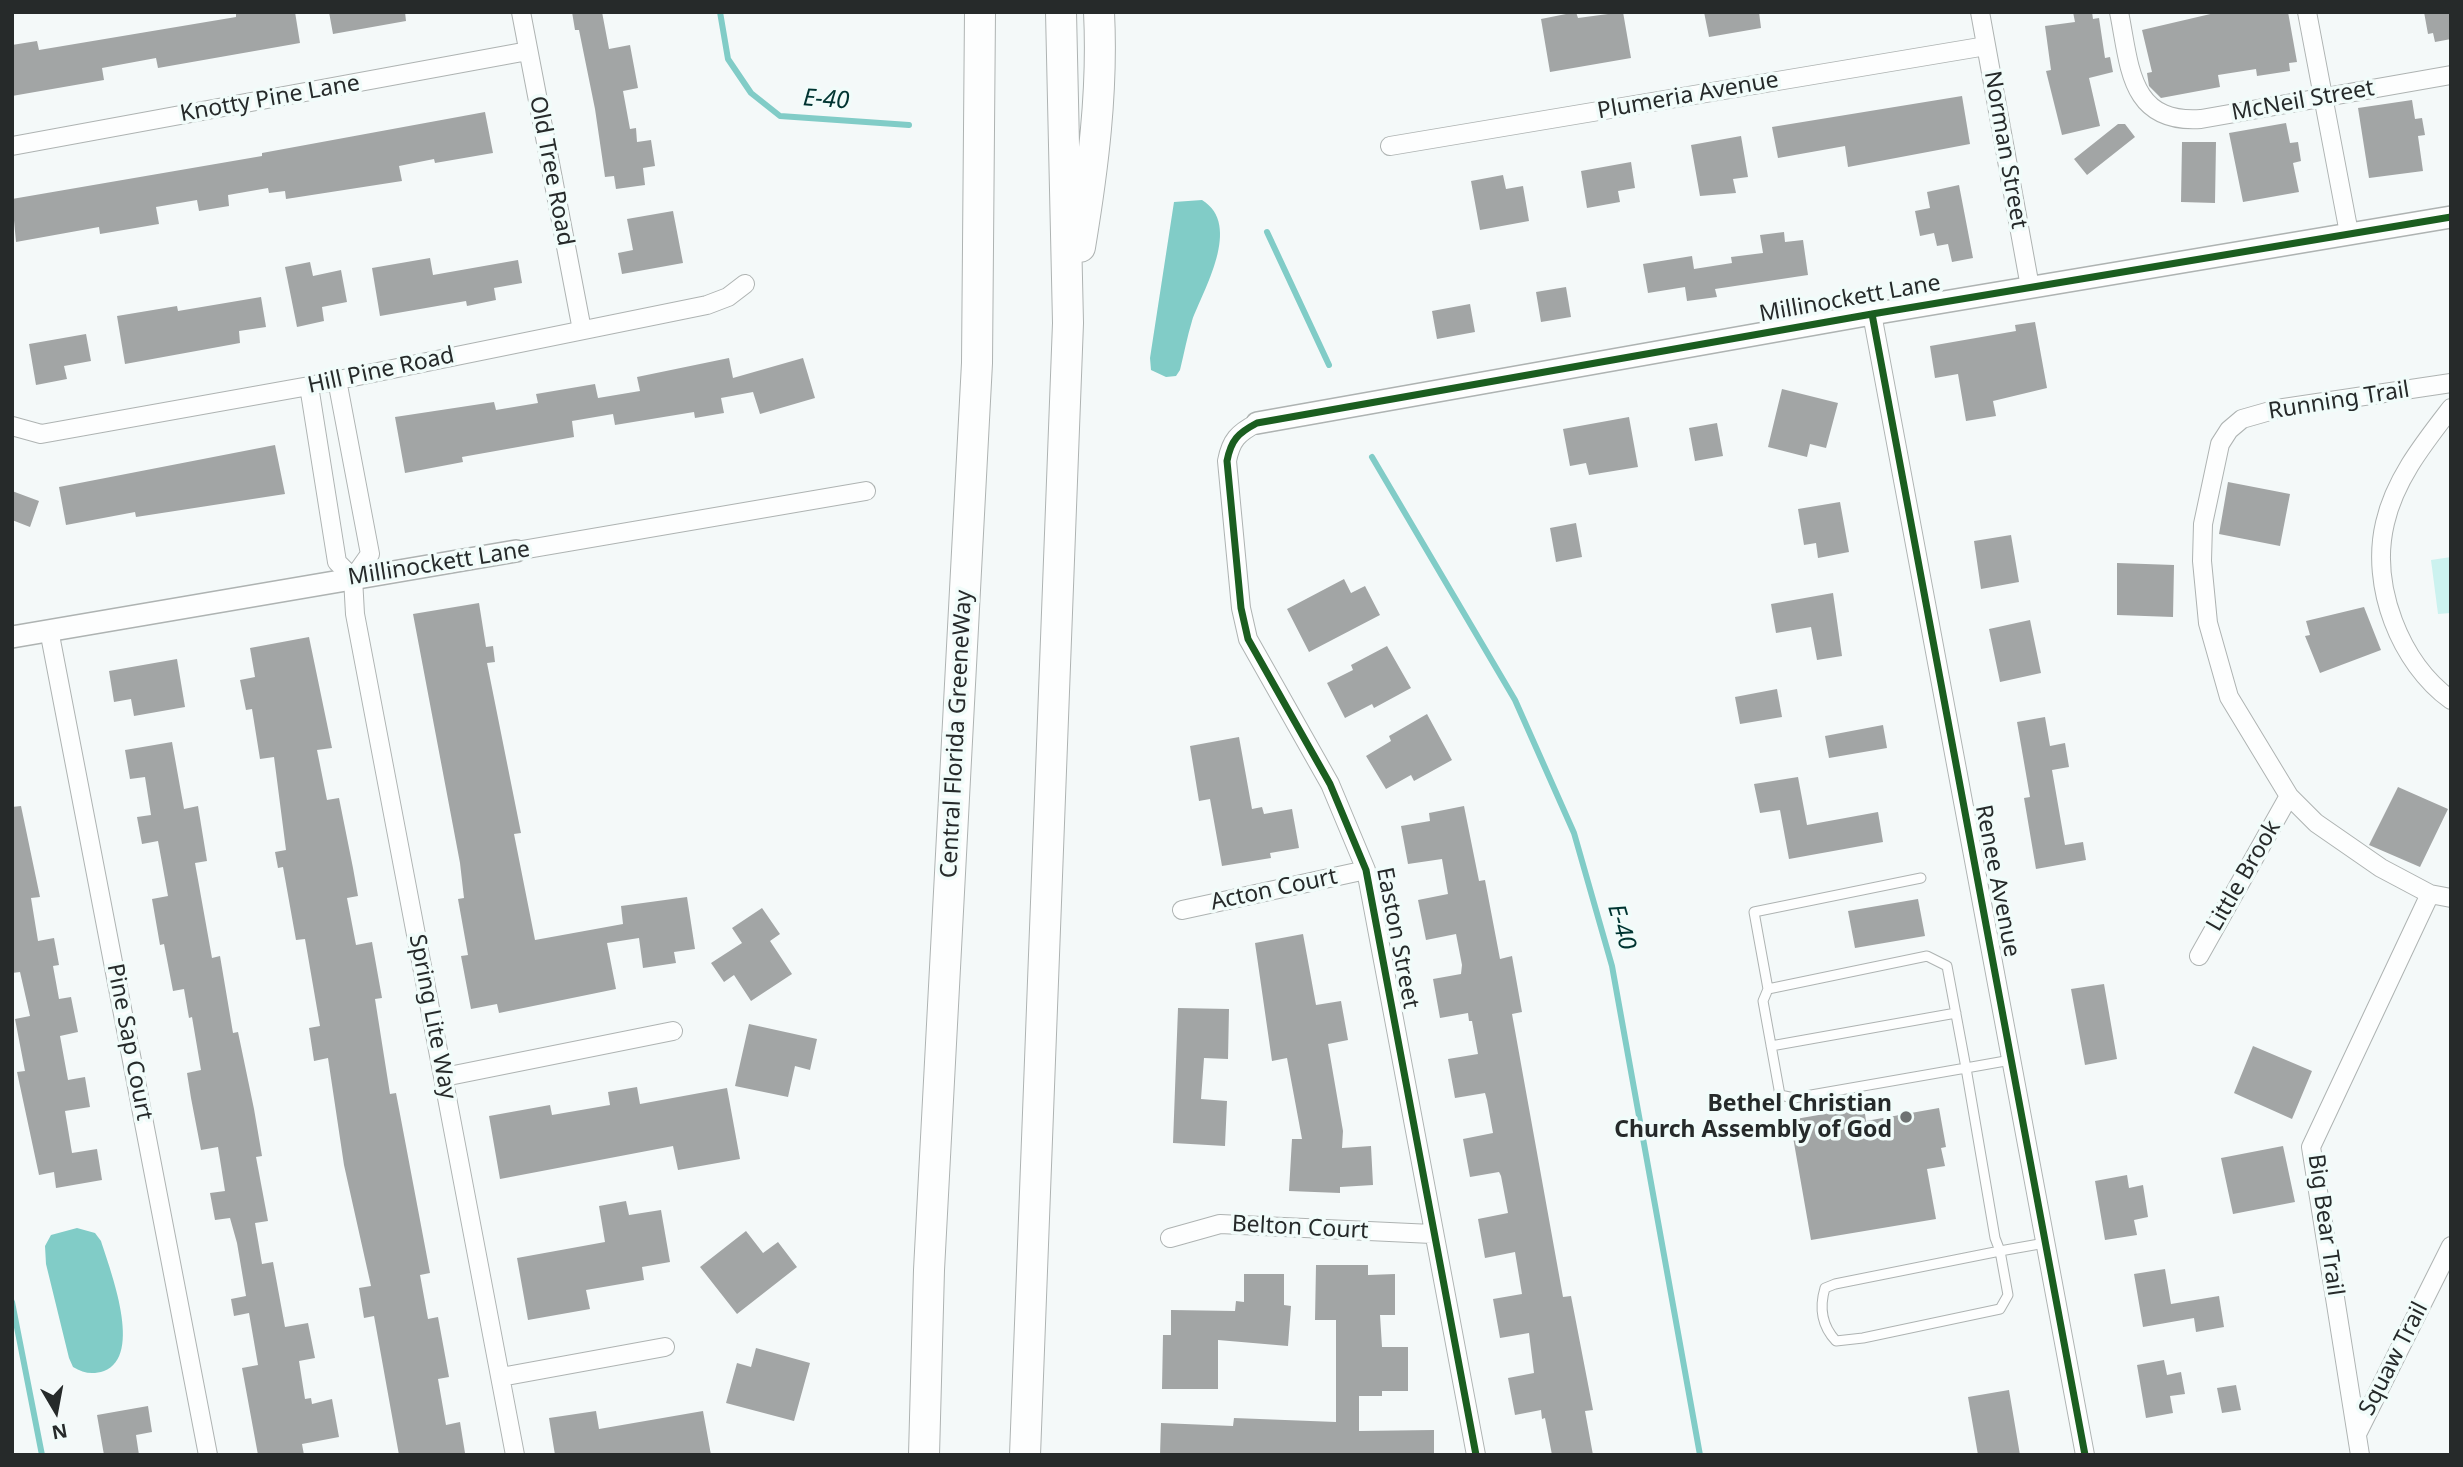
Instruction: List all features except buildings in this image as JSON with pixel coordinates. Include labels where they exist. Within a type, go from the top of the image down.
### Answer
[{"type":"highway","name":"Central Florida GreeneWay","points":[[924,1455],[929,1270],[977,363],[980,12]]},
{"type":"highway","points":[[1025,1455],[1068,323],[1061,12]]},
{"type":"highway","points":[[1068,323],[1094,167],[1099,93],[1098,12]]},
{"type":"street","name":"Old Tree Road","points":[[521,12],[582,330]]},
{"type":"street","name":"Norman Street","points":[[1980,12],[2030,287]]},
{"type":"street","name":"McNeil Street","points":[[2119,12],[2131,74],[2141,97],[2156,111],[2176,119],[2201,119],[2323,95],[2451,75]]},
{"type":"street","points":[[2307,12],[2349,233]]},
{"type":"street","name":"Plumeria Avenue","points":[[1390,146],[1986,46]]},
{"type":"street","name":"Knotty Pine Lane","points":[[12,146],[528,51]]},
{"type":"street","name":"Millinockett Lane","points":[[1257,423],[1872,314],[2451,216]]},
{"type":"street","name":"Hill Pine Road","points":[[12,426],[41,434],[309,386],[707,305],[728,297],[745,284]]},
{"type":"street","name":"Renee Avenue","points":[[1872,314],[2085,1455]]},
{"type":"street","points":[[309,386],[337,562],[353,578],[370,554],[337,380]]},
{"type":"street","name":"Running Trail","points":[[2451,383],[2257,414],[2242,419],[2229,430],[2220,444],[2203,524],[2208,623],[2230,697],[2289,796],[2316,822],[2362,855],[2430,894],[2451,898]]},
{"type":"street","points":[[2451,408],[2408,466],[2384,524],[2382,547],[2384,575],[2395,624],[2409,655],[2423,676],[2451,700]]},
{"type":"street","name":"Easton Street","points":[[1257,423],[1239,433],[1230,444],[1227,461],[1241,608],[1248,639],[1330,784],[1366,870],[1432,1234],[1476,1455]]},
{"type":"street","name":"Millinockett Lane","points":[[12,637],[866,491]]},
{"type":"street","name":"Spring Lite Way","points":[[353,578],[355,614],[515,1455]]},
{"type":"street","name":"Pine Sap Court","points":[[49,630],[208,1455]]},
{"type":"street","name":"Little Brook","points":[[2199,956],[2289,796]]},
{"type":"street","name":"Acton Court","points":[[1182,910],[1366,870]]},
{"type":"street","name":"Big Bear Trail","points":[[2360,1455],[2311,1147],[2430,894]]},
{"type":"street","points":[[444,1077],[673,1031]]},
{"type":"street","name":"Belton Court","points":[[1170,1238],[1220,1224],[1432,1234]]},
{"type":"street","name":"Squaw Trail","points":[[2357,1434],[2451,1246]]},
{"type":"street","points":[[501,1377],[665,1347]]},
{"type":"lane","points":[[1921,878],[1754,912],[1768,989],[1763,1001],[1780,1096],[1794,1098],[2011,1060]]},
{"type":"lane","points":[[1768,989],[1927,956],[1947,966],[2000,1251],[2008,1296],[2000,1309],[1863,1338],[1836,1341],[1825,1329],[1821,1301],[1825,1288],[1835,1284],[2000,1251],[2045,1243]]},
{"type":"lane","points":[[1771,1046],[1956,1013]]},
{"type":"shaded area","points":[[2451,557],[2451,613],[2438,614],[2431,560]]},
{"type":"water","points":[[1202,200],[1214,211],[1219,225],[1220,241],[1211,276],[1192,321],[1180,370],[1176,376],[1166,377],[1151,370],[1150,358],[1174,202]]},
{"type":"water","points":[[77,1228],[95,1233],[101,1241],[121,1311],[122,1348],[116,1362],[104,1371],[96,1373],[73,1367],[46,1264],[45,1246],[51,1235]]},
{"type":"waterway","name":"E-40","points":[[720,12],[728,59],[751,93],[780,116],[909,125]]},
{"type":"waterway","name":"E-40","points":[[1267,232],[1329,365]]},
{"type":"waterway","name":"E-40","points":[[1372,457],[1515,700],[1574,833],[1612,966],[1700,1455]]},
{"type":"waterway","points":[[12,1302],[42,1455]]},
{"type":"cycle path","points":[[1476,1455],[1366,870],[1330,784],[1248,639],[1241,608],[1227,461],[1236,438],[1257,423],[1872,314],[2451,217]]},
{"type":"cycle path","points":[[1872,314],[2085,1455]]},
{"type":"place","name":"Bethel Christian Church Assembly of God","points":[[1906,1117]]}]
